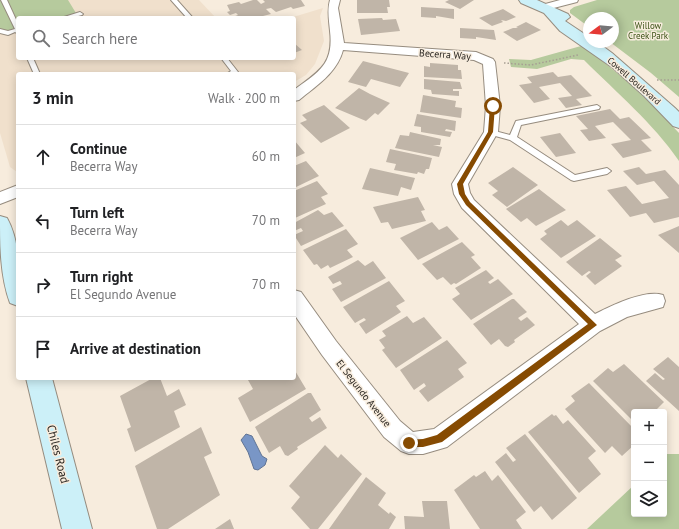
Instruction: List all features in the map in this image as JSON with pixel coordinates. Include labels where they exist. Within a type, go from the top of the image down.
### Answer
[{"type":"main road","name":"Cowell Boulevard","points":[[526,0],[564,18],[583,29]]},
{"type":"main road","name":"Cowell Boulevard","points":[[546,10],[559,23],[596,48],[635,79],[679,122]]},
{"type":"main road","name":"Cowell Boulevard","points":[[610,48],[653,81],[679,106]]},
{"type":"main road","points":[[0,224],[16,288]]},
{"type":"main road","name":"Chiles Road","points":[[40,380],[77,529]]},
{"type":"street","points":[[296,95],[323,74],[334,60],[338,46],[333,8],[335,0]]},
{"type":"street","points":[[546,10],[573,0]]},
{"type":"street","name":"Becerra Way","points":[[338,46],[476,56],[489,62]]},
{"type":"street","points":[[489,62],[493,106],[491,132],[460,184],[462,194],[468,204],[593,325]]},
{"type":"street","points":[[0,198],[16,192]]},
{"type":"street","name":"El Segundo Avenue","points":[[296,301],[329,348],[392,429],[409,443],[423,443],[439,439],[593,325],[624,310],[656,301]]},
{"type":"lane","points":[[4,0],[16,27]]},
{"type":"lane","points":[[174,0],[188,16]]},
{"type":"lane","points":[[72,16],[80,14]]},
{"type":"lane","points":[[0,31],[8,33],[16,31]]},
{"type":"lane","points":[[0,39],[5,37],[8,33]]},
{"type":"lane","points":[[31,60],[36,72]]},
{"type":"lane","points":[[226,60],[235,72]]},
{"type":"lane","points":[[513,138],[518,123],[596,107]]},
{"type":"lane","points":[[491,132],[513,138],[574,178],[608,171]]},
{"type":"path","points":[[489,62],[531,65],[581,54]]},
{"type":"path","points":[[660,80],[679,80]]},
{"type":"shaded area","points":[[0,0],[199,0],[214,16],[16,16],[16,60],[296,60],[296,16],[323,8],[320,16],[324,41],[315,64],[306,75],[296,81],[296,72],[16,72],[16,171],[10,167],[0,133]]},
{"type":"green space","points":[[0,0],[68,0],[78,16],[16,16],[16,32],[0,34]]},
{"type":"green space","name":"Willow Creek Park","points":[[597,0],[679,0],[679,97],[618,48],[619,12],[583,12],[583,23],[570,13],[570,10],[574,7]]},
{"type":"green space","points":[[581,46],[595,55],[633,86],[679,133],[679,161],[646,121],[584,60],[571,59],[537,69],[511,67],[509,59],[531,60]]},
{"type":"green space","points":[[667,454],[679,454],[679,529],[587,529],[631,488],[631,517],[667,517]]},
{"type":"water","points":[[246,434],[252,436],[262,456],[267,459],[265,465],[258,470],[254,469],[248,452],[241,440]]},
{"type":"building","points":[[253,0],[257,0],[261,4],[265,2],[263,0],[301,0],[305,6],[293,9],[291,7],[276,12],[271,8],[266,9],[271,14],[263,16],[235,16],[238,15],[236,13],[230,15],[227,12],[230,11],[227,5],[239,2],[241,4]]},
{"type":"building","points":[[357,0],[389,0],[390,7],[387,7],[388,13],[357,13]]},
{"type":"building","points":[[449,0],[474,0],[460,9],[445,2]]},
{"type":"building","points":[[421,7],[454,9],[454,19],[436,16],[436,18],[421,17]]},
{"type":"building","points":[[503,9],[516,17],[506,21],[501,20],[503,22],[492,26],[479,18]]},
{"type":"building","points":[[382,18],[383,20],[396,19],[400,31],[361,35],[358,19]]},
{"type":"building","points":[[526,22],[541,30],[517,41],[503,32],[513,28],[518,28],[516,27]]},
{"type":"building","points":[[460,28],[494,30],[496,40],[476,37],[476,39],[460,38]]},
{"type":"building","points":[[296,45],[302,50],[296,52]]},
{"type":"building","points":[[363,61],[409,73],[400,87],[371,79],[366,87],[348,82]]},
{"type":"building","points":[[430,63],[458,65],[458,70],[461,70],[462,79],[424,77],[424,66],[430,67]]},
{"type":"building","points":[[553,72],[558,77],[571,75],[592,96],[576,99],[582,105],[566,108],[558,98],[572,96],[560,83],[539,87],[550,99],[534,103],[519,85],[532,83],[527,77]]},
{"type":"building","points":[[424,79],[460,82],[462,89],[453,89],[453,91],[459,91],[459,96],[432,94],[431,90],[424,89]]},
{"type":"building","points":[[359,88],[390,103],[378,115],[375,113],[366,121],[335,108]]},
{"type":"building","points":[[423,95],[456,101],[455,107],[462,108],[461,118],[420,112]]},
{"type":"building","points":[[324,105],[350,128],[321,143],[300,123],[307,120],[302,115]]},
{"type":"building","points":[[610,109],[620,119],[629,117],[651,138],[641,140],[652,151],[623,158],[611,144],[631,140],[613,122],[595,126],[606,138],[589,141],[580,130],[588,129],[576,116]]},
{"type":"building","points":[[417,114],[456,121],[455,131],[446,129],[445,131],[452,132],[450,137],[421,132],[421,127],[414,126]]},
{"type":"building","points":[[410,132],[441,139],[440,145],[433,145],[442,147],[439,157],[395,148],[400,135],[409,136]]},
{"type":"building","points":[[560,133],[576,153],[556,157],[540,137]]},
{"type":"building","points":[[296,142],[305,153],[296,157]]},
{"type":"building","points":[[390,149],[432,158],[429,169],[426,169],[424,174],[394,170],[396,164],[386,162]]},
{"type":"building","points":[[306,161],[319,176],[296,187],[296,165]]},
{"type":"building","points":[[513,167],[538,185],[507,207],[492,195],[498,191],[488,183]]},
{"type":"building","points":[[639,167],[646,174],[665,170],[679,185],[679,217],[654,223],[646,213],[630,217],[607,190],[626,186],[642,204],[669,198],[654,181],[637,185],[623,171]]},
{"type":"building","points":[[370,168],[415,178],[411,190],[401,187],[398,196],[362,189]]},
{"type":"building","points":[[317,181],[328,194],[321,197],[326,204],[296,218],[296,190]]},
{"type":"building","points":[[539,189],[566,210],[536,226],[527,218],[521,222],[506,209]]},
{"type":"building","points":[[418,197],[425,210],[421,211],[426,221],[392,229],[388,222],[381,223],[373,207]]},
{"type":"building","points":[[318,210],[324,215],[332,212],[344,226],[301,246],[296,238],[296,234],[303,231],[301,228],[296,230],[296,222]]},
{"type":"building","points":[[561,220],[568,226],[577,220],[596,236],[561,258],[540,239],[547,234],[544,231]]},
{"type":"building","points":[[432,222],[439,230],[447,226],[459,239],[418,260],[400,238]]},
{"type":"building","points":[[679,226],[679,253],[658,235]]},
{"type":"building","points":[[346,229],[358,244],[347,250],[353,257],[330,268],[328,265],[321,269],[317,264],[314,265],[303,250]]},
{"type":"building","points":[[600,238],[622,256],[615,260],[622,266],[595,285],[586,276],[591,272],[589,271],[582,276],[566,262]]},
{"type":"building","points":[[462,242],[475,255],[471,257],[481,268],[456,284],[454,283],[451,285],[443,277],[437,280],[422,264]]},
{"type":"building","points":[[358,260],[365,266],[373,261],[386,278],[341,302],[332,289],[342,284],[340,281],[333,284],[328,277]]},
{"type":"building","points":[[486,270],[494,278],[488,282],[490,284],[498,279],[513,294],[471,320],[452,299],[460,294],[455,288]]},
{"type":"building","points":[[389,281],[405,301],[396,306],[401,312],[366,334],[359,324],[366,320],[364,318],[355,323],[343,307]]},
{"type":"building","points":[[514,299],[527,312],[518,318],[521,321],[527,317],[535,325],[514,340],[515,342],[508,347],[505,346],[499,339],[491,345],[473,324]]},
{"type":"building","points":[[407,316],[413,323],[424,317],[442,338],[396,368],[382,350],[385,348],[379,340],[386,336],[382,331]]},
{"type":"building","points":[[447,340],[467,363],[458,369],[464,377],[428,402],[419,391],[426,386],[424,383],[414,390],[400,370]]},
{"type":"building","points":[[668,357],[679,367],[679,411],[646,381],[655,373],[663,380],[665,379],[653,369]]},
{"type":"building","points":[[624,364],[664,402],[657,409],[631,409],[631,419],[593,381],[608,368],[613,372]]},
{"type":"building","points":[[296,372],[306,389],[250,422],[238,398],[253,389],[248,380],[296,380]]},
{"type":"building","points":[[149,380],[161,380],[167,396],[179,389],[186,405],[174,411],[180,427],[135,452],[127,429],[131,427],[120,396]]},
{"type":"building","points":[[589,383],[631,426],[631,448],[622,456],[612,446],[605,453],[565,409],[575,401],[571,396]]},
{"type":"building","points":[[308,393],[311,393],[321,410],[309,418],[312,422],[320,417],[327,428],[297,447],[298,449],[288,456],[285,455],[280,446],[269,453],[255,427]]},
{"type":"building","points":[[552,414],[554,416],[556,415],[563,424],[568,420],[596,451],[588,458],[601,474],[579,493],[528,432]]},
{"type":"building","points":[[201,427],[212,453],[204,457],[220,495],[168,529],[157,529],[135,466]]},
{"type":"building","points":[[525,434],[577,498],[552,520],[541,506],[534,512],[495,462],[506,453],[513,462],[516,460],[506,448]]},
{"type":"building","points":[[325,445],[338,458],[341,454],[362,474],[318,529],[310,529],[291,508],[300,497],[289,486]]},
{"type":"building","points":[[485,471],[492,481],[498,475],[526,512],[516,520],[522,529],[480,529],[454,490],[474,475],[476,477]]},
{"type":"building","points":[[366,477],[386,493],[378,505],[389,514],[390,512],[396,517],[389,529],[329,529]]},
{"type":"building","points":[[422,501],[447,501],[450,529],[405,529],[404,516],[424,517]]},
{"type":"building","points":[[230,519],[234,529],[215,529]]},
{"type":"route","points":[[409,443],[423,443],[439,439],[593,325],[468,204],[462,194],[460,184],[491,132],[493,106]]}]
